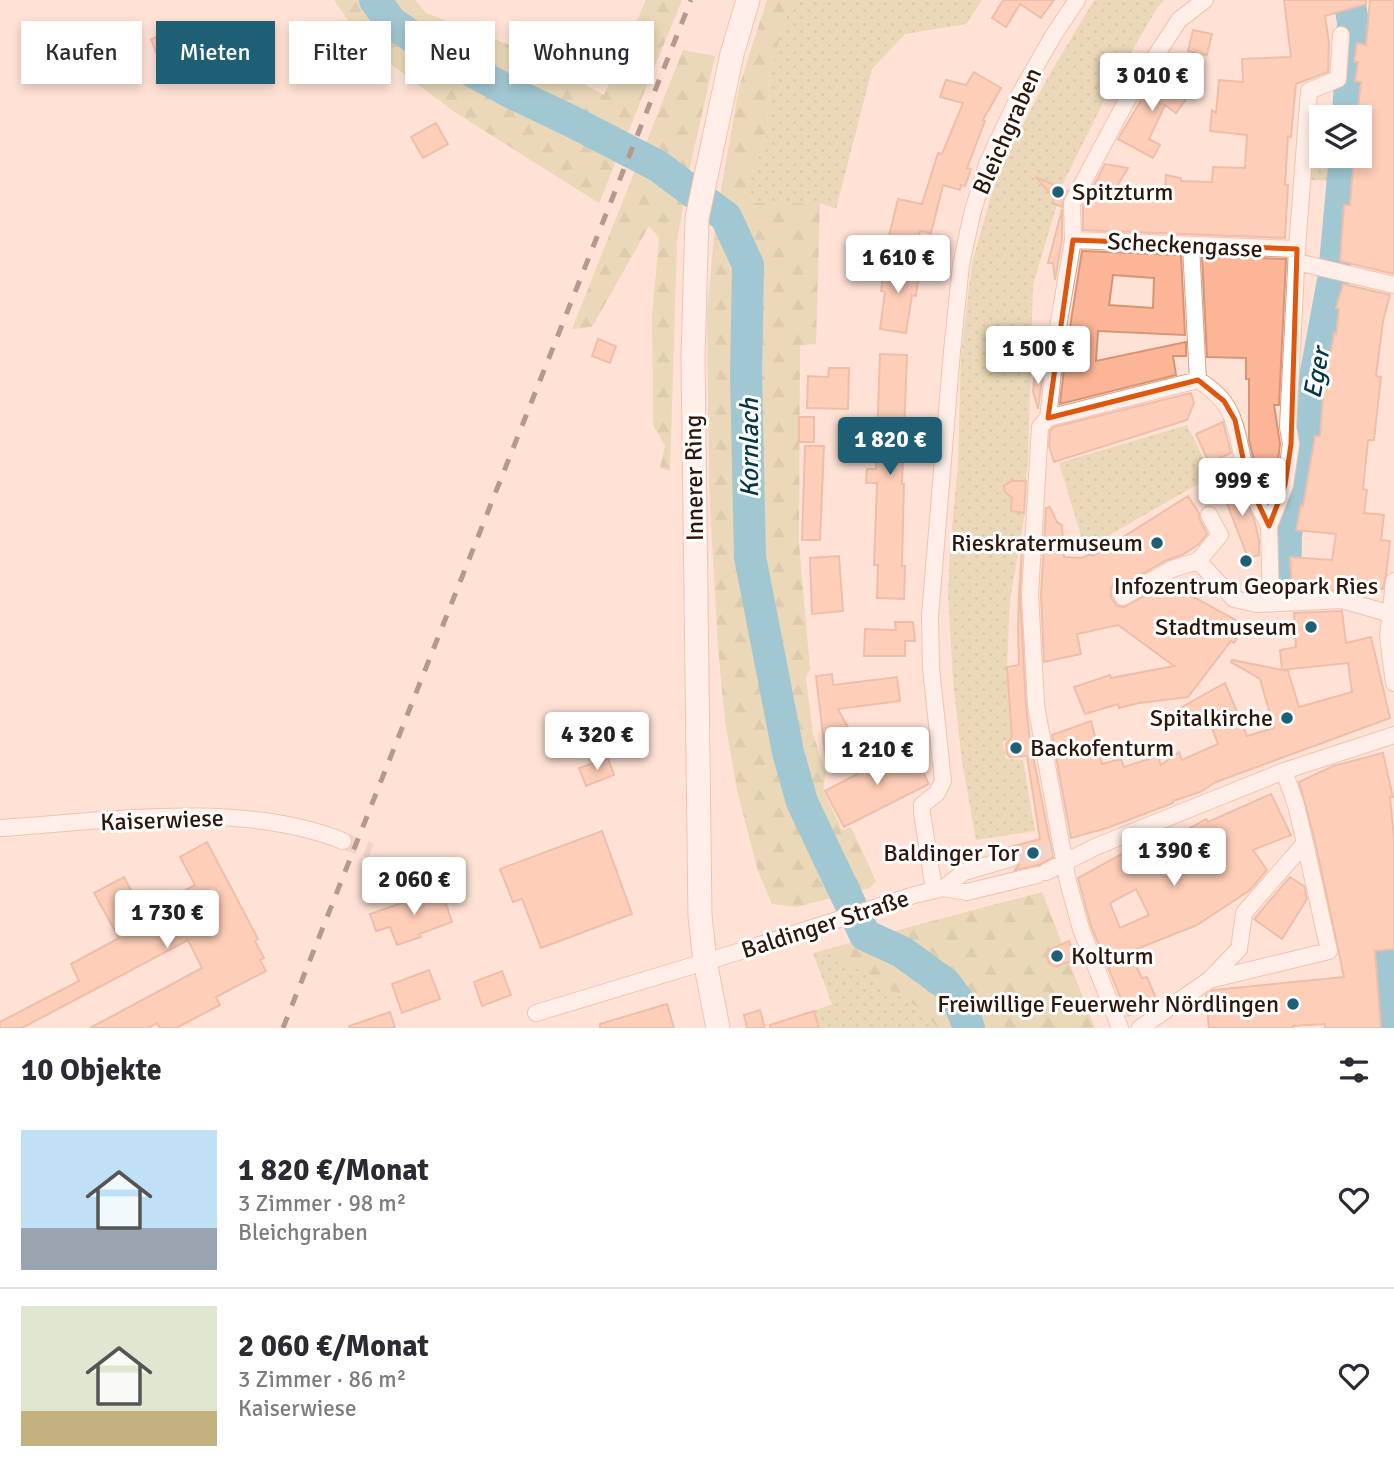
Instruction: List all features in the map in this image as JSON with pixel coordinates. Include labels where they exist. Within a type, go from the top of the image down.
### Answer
[{"type":"main road","name":"Innerer Ring","points":[[718,1028],[705,961],[700,916],[692,356],[697,218],[732,54],[748,0]]},
{"type":"street","name":"Bleichgraben","points":[[939,889],[922,805],[937,793],[943,781],[931,668],[930,616],[951,351],[961,265],[987,164],[1021,92],[1077,0]]},
{"type":"street","points":[[1048,418],[1058,327],[1073,240],[1072,203],[1127,100],[1179,20],[1205,0]]},
{"type":"street","points":[[1271,604],[1269,526],[1285,485],[1291,444],[1288,427],[1309,91],[1338,79],[1341,35]]},
{"type":"street","name":"Scheckengasse","points":[[1073,240],[1297,255],[1324,268],[1394,285]]},
{"type":"street","points":[[1191,246],[1198,380]]},
{"type":"street","points":[[1120,1028],[1081,929],[1058,846],[1036,705],[1030,594],[1040,427],[1048,418],[1198,380],[1213,389],[1235,420],[1248,482],[1269,526]]},
{"type":"street","points":[[1120,592],[1123,597],[1172,569],[1198,562],[1220,535],[1209,514]]},
{"type":"street","points":[[1198,562],[1234,599],[1256,604],[1342,600],[1391,614]]},
{"type":"street","points":[[1394,581],[1388,637],[1394,683]]},
{"type":"street","name":"Baldinger Straße","points":[[939,889],[967,891],[1042,874],[1095,847],[1284,771],[1394,735]]},
{"type":"street","points":[[1209,979],[1329,951],[1296,805],[1284,771]]},
{"type":"street","name":"Kaiserwiese","points":[[0,828],[166,818],[252,818],[322,832],[343,841]]},
{"type":"street","points":[[1140,1028],[1209,979],[1239,949],[1244,913],[1305,843]]},
{"type":"street","name":"Baldinger Straße","points":[[1058,846],[1095,847]]},
{"type":"street","name":"Baldinger Straße","points":[[536,1013],[939,889],[964,872],[1012,858]]},
{"type":"highlighted area","points":[[1073,240],[1297,249],[1291,444],[1285,485],[1269,526],[1248,482],[1235,420],[1224,401],[1198,380],[1048,418]]},
{"type":"green space","points":[[334,0],[415,0],[426,13],[447,21],[405,21],[405,75],[391,64],[391,21],[348,21]]},
{"type":"green space","points":[[646,0],[682,0],[654,68],[654,21],[637,21]]},
{"type":"green space","points":[[767,0],[792,0],[769,74],[767,135],[747,185],[755,203],[820,203],[816,344],[800,345],[799,543],[810,669],[806,678],[813,734],[826,773],[823,790],[842,830],[851,827],[876,881],[870,888],[796,907],[772,904],[758,871],[737,790],[725,721],[718,647],[709,487],[707,311],[715,225],[739,87]]},
{"type":"green space","points":[[792,0],[982,0],[966,24],[905,34],[872,69],[836,209],[820,203],[755,203],[747,185],[767,135],[769,74]]},
{"type":"green space","points":[[1094,0],[1164,0],[1110,89],[1064,181],[1033,285],[1026,481],[1005,491],[1012,496],[1011,511],[1025,513],[1010,600],[1007,667],[1012,739],[1003,742],[1006,759],[1023,760],[1035,831],[976,840],[962,761],[953,680],[948,594],[958,465],[961,355],[972,263],[998,172],[1048,77]]},
{"type":"green space","points":[[495,40],[509,45],[509,84],[585,84],[604,95],[609,84],[648,84],[599,203],[456,113],[417,84],[495,84]]},
{"type":"green space","points":[[683,50],[715,56],[690,167],[677,242],[670,471],[660,468],[665,446],[653,425],[652,316],[659,238],[649,226],[592,327],[572,329]]},
{"type":"green space","points":[[1310,168],[1341,168],[1340,181],[1309,180]]},
{"type":"green space","points":[[1187,425],[1212,476],[1085,549],[1059,463]]},
{"type":"green space","points":[[1042,892],[1095,1028],[938,1028],[917,1007],[827,949]]},
{"type":"green space","points":[[827,949],[917,1007],[938,1028],[819,1028],[814,1011],[832,1004],[813,953]]},
{"type":"building","points":[[1003,0],[1054,0],[1041,18],[1020,4],[1006,27],[992,18]]},
{"type":"building","points":[[1284,0],[1366,0],[1366,4],[1325,16],[1329,43],[1328,72],[1296,84],[1291,137],[1288,136],[1285,238],[1083,230],[1083,206],[1105,164],[1128,168],[1114,191],[1158,197],[1158,190],[1165,190],[1166,175],[1181,178],[1181,181],[1212,182],[1213,167],[1245,168],[1247,135],[1210,131],[1212,110],[1216,113],[1219,80],[1243,82],[1242,59],[1291,57]]},
{"type":"building","points":[[1370,0],[1394,0],[1394,274],[1340,261],[1344,205],[1350,205],[1353,168],[1372,168],[1372,105],[1358,105],[1361,82],[1355,81],[1358,62],[1354,62],[1357,43],[1366,45]]},
{"type":"building","points":[[1193,30],[1212,34],[1207,55],[1188,51]]},
{"type":"building","points":[[156,37],[156,52],[151,39]]},
{"type":"building","points":[[1159,70],[1190,94],[1176,113],[1165,105],[1149,139],[1160,145],[1153,158],[1118,139]]},
{"type":"building","points":[[974,72],[1001,88],[983,120],[985,121],[967,168],[971,169],[965,186],[961,185],[960,190],[943,185],[931,233],[920,231],[917,243],[889,236],[898,199],[922,204],[938,153],[942,154],[963,103],[940,97],[946,80],[966,85]]},
{"type":"building","points":[[436,123],[448,144],[423,158],[411,137]]},
{"type":"building","points":[[1036,177],[1067,191],[1062,207],[1052,203],[1054,198]]},
{"type":"building","points":[[1062,209],[1062,239],[1055,280],[1053,263],[1048,263]]},
{"type":"building","points":[[1082,251],[1181,255],[1185,335],[1098,331],[1096,361],[1186,342],[1186,356],[1173,356],[1176,375],[1060,404],[1064,369],[1070,368],[1067,346]],"holes":[[[1113,275],[1154,278],[1153,308],[1109,305]]]},
{"type":"building","points":[[1202,256],[1286,259],[1279,405],[1274,405],[1280,444],[1277,469],[1257,473],[1249,440],[1249,379],[1246,379],[1246,358],[1207,357]]},
{"type":"building","points":[[885,261],[920,265],[916,296],[912,295],[906,333],[880,329],[885,292],[881,291]]},
{"type":"building","points":[[1343,284],[1390,295],[1383,321],[1376,376],[1381,377],[1374,440],[1368,440],[1363,489],[1367,490],[1364,513],[1384,515],[1381,540],[1390,541],[1386,575],[1383,589],[1339,583],[1340,590],[1292,592],[1290,557],[1332,560],[1336,534],[1296,530],[1301,505],[1303,506],[1315,436],[1320,436],[1325,369],[1328,369],[1334,333],[1336,334],[1339,309],[1336,308]]},
{"type":"building","points":[[598,339],[616,346],[610,363],[592,356]]},
{"type":"building","points":[[880,354],[907,355],[902,484],[904,599],[877,598],[878,565],[874,565],[877,483],[866,483],[867,469],[876,469]]},
{"type":"building","points":[[829,368],[849,368],[848,409],[807,408],[808,376],[828,377]]},
{"type":"building","points":[[1043,371],[1038,409],[1033,391],[1035,372]]},
{"type":"building","points":[[1191,393],[1194,403],[1187,420],[1054,462],[1049,446],[1050,431],[1054,427]]},
{"type":"building","points":[[799,417],[814,417],[814,442],[799,442]]},
{"type":"building","points":[[1223,422],[1231,453],[1209,463],[1196,434]]},
{"type":"building","points":[[805,446],[824,446],[820,540],[802,540]]},
{"type":"building","points":[[1011,481],[1026,481],[1024,513],[1011,511],[1012,498],[1005,492],[1004,486]]},
{"type":"building","points":[[1238,481],[1254,519],[1259,540],[1259,555],[1248,558],[1221,488]]},
{"type":"building","points":[[1188,496],[1199,513],[1207,534],[1199,544],[1182,555],[1167,560],[1126,583],[1114,583],[1111,597],[1117,606],[1124,607],[1168,583],[1245,625],[1234,643],[1231,641],[1188,697],[1119,708],[1118,704],[1085,714],[1074,687],[1110,675],[1111,678],[1174,666],[1118,625],[1077,634],[1081,654],[1044,662],[1041,594],[1046,508],[1050,507],[1057,522],[1062,525],[1064,557],[1082,558],[1091,554],[1093,556]]},
{"type":"building","points":[[1022,546],[1020,595],[1026,706],[1053,857],[1039,865],[1015,870],[1022,861],[1022,856],[1019,850],[1009,847],[1040,839],[1027,756],[1010,757],[1006,744],[1012,737],[1007,667],[1019,665],[1018,630]]},
{"type":"building","points":[[839,556],[843,611],[812,614],[810,558]]},
{"type":"building","points":[[1342,611],[1346,643],[1371,637],[1390,718],[1216,782],[1200,792],[1107,828],[1071,838],[1052,735],[1091,721],[1102,764],[1121,759],[1124,767],[1158,756],[1161,765],[1179,752],[1182,760],[1218,744],[1206,712],[1171,713],[1225,683],[1247,736],[1274,728],[1260,679],[1231,662],[1232,660],[1282,670],[1280,650],[1296,647],[1294,613]],"holes":[[[1348,663],[1352,692],[1299,707],[1288,671],[1283,670]]]},
{"type":"building","points":[[895,622],[913,622],[915,641],[905,641],[905,656],[864,656],[865,629],[896,630]]},
{"type":"building","points":[[832,674],[833,685],[897,677],[900,701],[838,709],[857,744],[826,760],[816,676]]},
{"type":"building","points":[[910,746],[929,784],[844,827],[825,791]]},
{"type":"building","points":[[1383,753],[1393,797],[1390,797],[1394,838],[1394,949],[1375,951],[1381,1028],[1325,1028],[1325,1024],[1293,1028],[1209,1028],[1206,995],[1213,990],[1344,977],[1315,841],[1299,782],[1333,766]]},
{"type":"building","points":[[608,758],[614,775],[586,786],[579,768]]},
{"type":"building","points":[[1271,794],[1291,835],[1253,850],[1267,870],[1250,890],[1197,925],[1129,952],[1142,978],[1147,977],[1158,1003],[1128,1016],[1091,926],[1078,878],[1160,833],[1165,842],[1206,819],[1208,822]],"holes":[[[1136,889],[1149,915],[1120,928],[1110,903]]]},
{"type":"building","points":[[602,831],[632,914],[541,948],[522,899],[513,902],[500,869]]},
{"type":"building","points":[[207,842],[258,939],[255,941],[264,958],[260,960],[266,971],[216,997],[220,1005],[176,1028],[160,1028],[157,1023],[148,1028],[90,1028],[202,968],[188,940],[22,1028],[0,1028],[0,1022],[79,981],[71,964],[119,938],[94,893],[124,877],[143,913],[195,885],[180,857]]},
{"type":"building","points":[[1290,877],[1304,886],[1307,899],[1282,939],[1254,919]]},
{"type":"building","points":[[441,889],[452,922],[397,945],[390,927],[376,931],[370,914]]},
{"type":"building","points":[[1069,941],[1076,959],[1056,967],[1049,963],[1049,950]]},
{"type":"building","points":[[429,970],[440,999],[402,1013],[392,984]]},
{"type":"building","points":[[502,971],[511,995],[482,1006],[474,982]]},
{"type":"building","points":[[667,1004],[674,1028],[600,1028],[600,1024]]},
{"type":"building","points":[[760,1010],[765,1028],[747,1028],[744,1015]]},
{"type":"building","points":[[814,1011],[819,1028],[770,1028],[770,1025]]},
{"type":"building","points":[[390,1012],[395,1028],[349,1026]]},
{"type":"waterway","name":"Kornlach","points":[[375,0],[391,22],[426,46],[510,92],[658,166],[726,217],[748,265],[746,375],[750,557],[788,752],[802,802],[865,935],[902,952],[946,984],[959,1002],[969,1028]]},
{"type":"waterway","name":"Eger","points":[[1349,0],[1353,22],[1349,105]]},
{"type":"waterway","points":[[1336,168],[1335,173],[1343,182]]},
{"type":"waterway","name":"Eger","points":[[1285,590],[1286,535],[1334,275],[1344,168]]},
{"type":"waterway","name":"Eger","points":[[1367,909],[1382,967],[1385,1028]]},
{"type":"tunnel","points":[[343,841],[371,851]]},
{"type":"tunnel","points":[[1012,858],[1054,848]]},
{"type":"railway","points":[[283,1028],[691,0]]},
{"type":"place","name":"Spitzturm","points":[[1058,192]]},
{"type":"place","name":"Rieskratermuseum","points":[[1157,543]]},
{"type":"place","name":"Infozentrum Geopark Ries","points":[[1246,561]]},
{"type":"place","name":"Stadtmuseum","points":[[1311,627]]},
{"type":"place","name":"Spitalkirche","points":[[1287,718]]},
{"type":"place","name":"Backofenturm","points":[[1016,748]]},
{"type":"place","name":"Baldinger Tor","points":[[1033,853]]},
{"type":"place","name":"Kolturm","points":[[1057,956]]},
{"type":"place","name":"Freiwillige Feuerwehr Nördlingen","points":[[1293,1004]]}]
